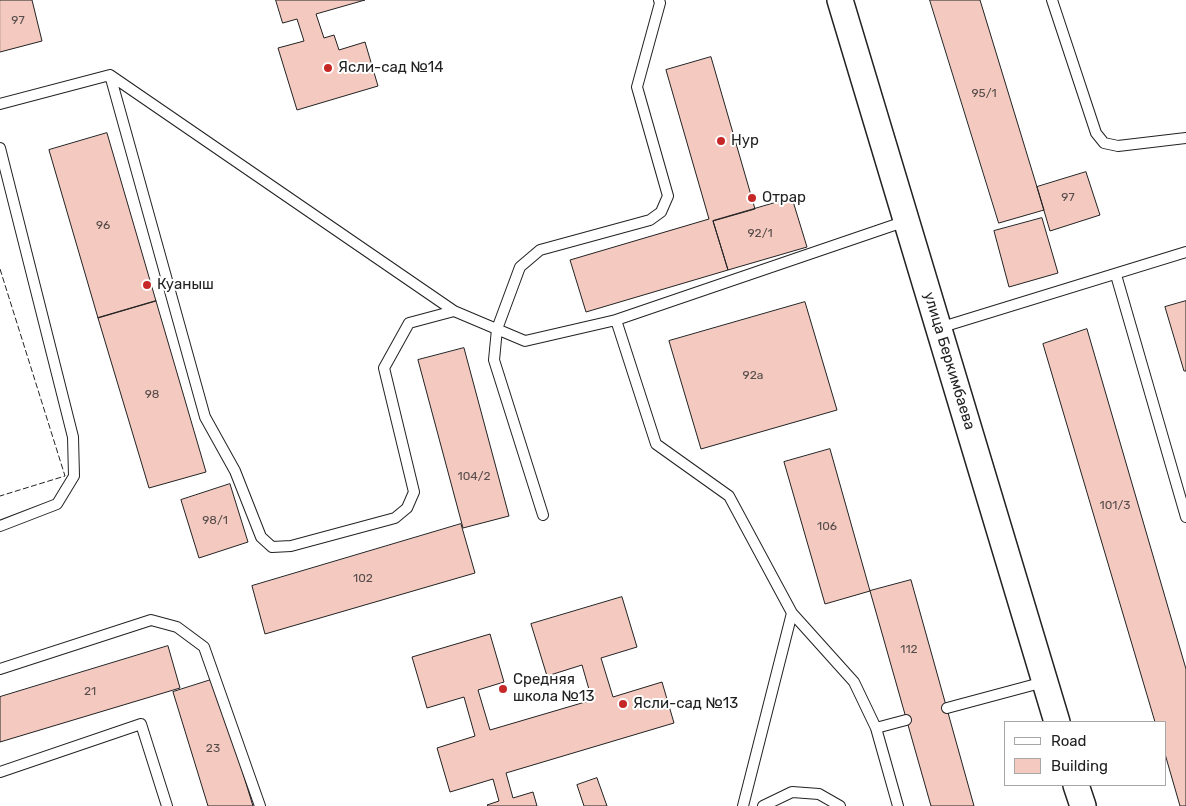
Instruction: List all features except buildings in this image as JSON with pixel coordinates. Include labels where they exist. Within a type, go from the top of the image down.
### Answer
[{"type":"street","name":"улица Беркимбаева","points":[[840,0],[1057,721]]},
{"type":"street","points":[[1076,786],[1083,806]]},
{"type":"lane","points":[[543,515],[494,360],[497,329],[520,267],[540,250],[650,220],[661,212],[668,196],[637,87],[660,3],[659,0]]},
{"type":"lane","points":[[1052,0],[1096,133],[1104,143],[1118,146],[1186,138]]},
{"type":"lane","points":[[110,75],[206,417],[235,471],[262,537],[272,547],[291,546],[395,518],[407,508],[414,492],[384,368],[409,323],[454,311]]},
{"type":"lane","points":[[0,104],[110,75],[454,311],[525,341],[616,320],[906,221]]},
{"type":"lane","points":[[0,148],[73,437],[74,476],[57,504],[0,526]]},
{"type":"lane","points":[[938,328],[1186,252]]},
{"type":"lane","points":[[1116,275],[1186,517]]},
{"type":"lane","points":[[616,320],[656,444],[729,496],[792,613],[854,682],[876,728],[898,806]]},
{"type":"lane","points":[[743,806],[792,613]]},
{"type":"lane","points":[[0,669],[151,620],[177,627],[204,647],[260,806]]},
{"type":"lane","points":[[947,708],[1045,682]]},
{"type":"lane","points":[[876,728],[906,720]]},
{"type":"lane","points":[[0,772],[142,724],[167,806]]},
{"type":"lane","points":[[763,806],[792,792],[819,794],[840,806]]},
{"type":"fence","points":[[0,269],[65,476],[0,496]]},
{"type":"place","name":"Ясли-сад №14","points":[[328,68]]},
{"type":"place","name":"Нур","points":[[721,141]]},
{"type":"place","name":"Отрар","points":[[752,198]]},
{"type":"place","name":"Куаныш","points":[[147,285]]},
{"type":"place","name":"Средняя школа №13","points":[[503,689]]},
{"type":"place","name":"Ясли-сад №13","points":[[623,704]]}]
